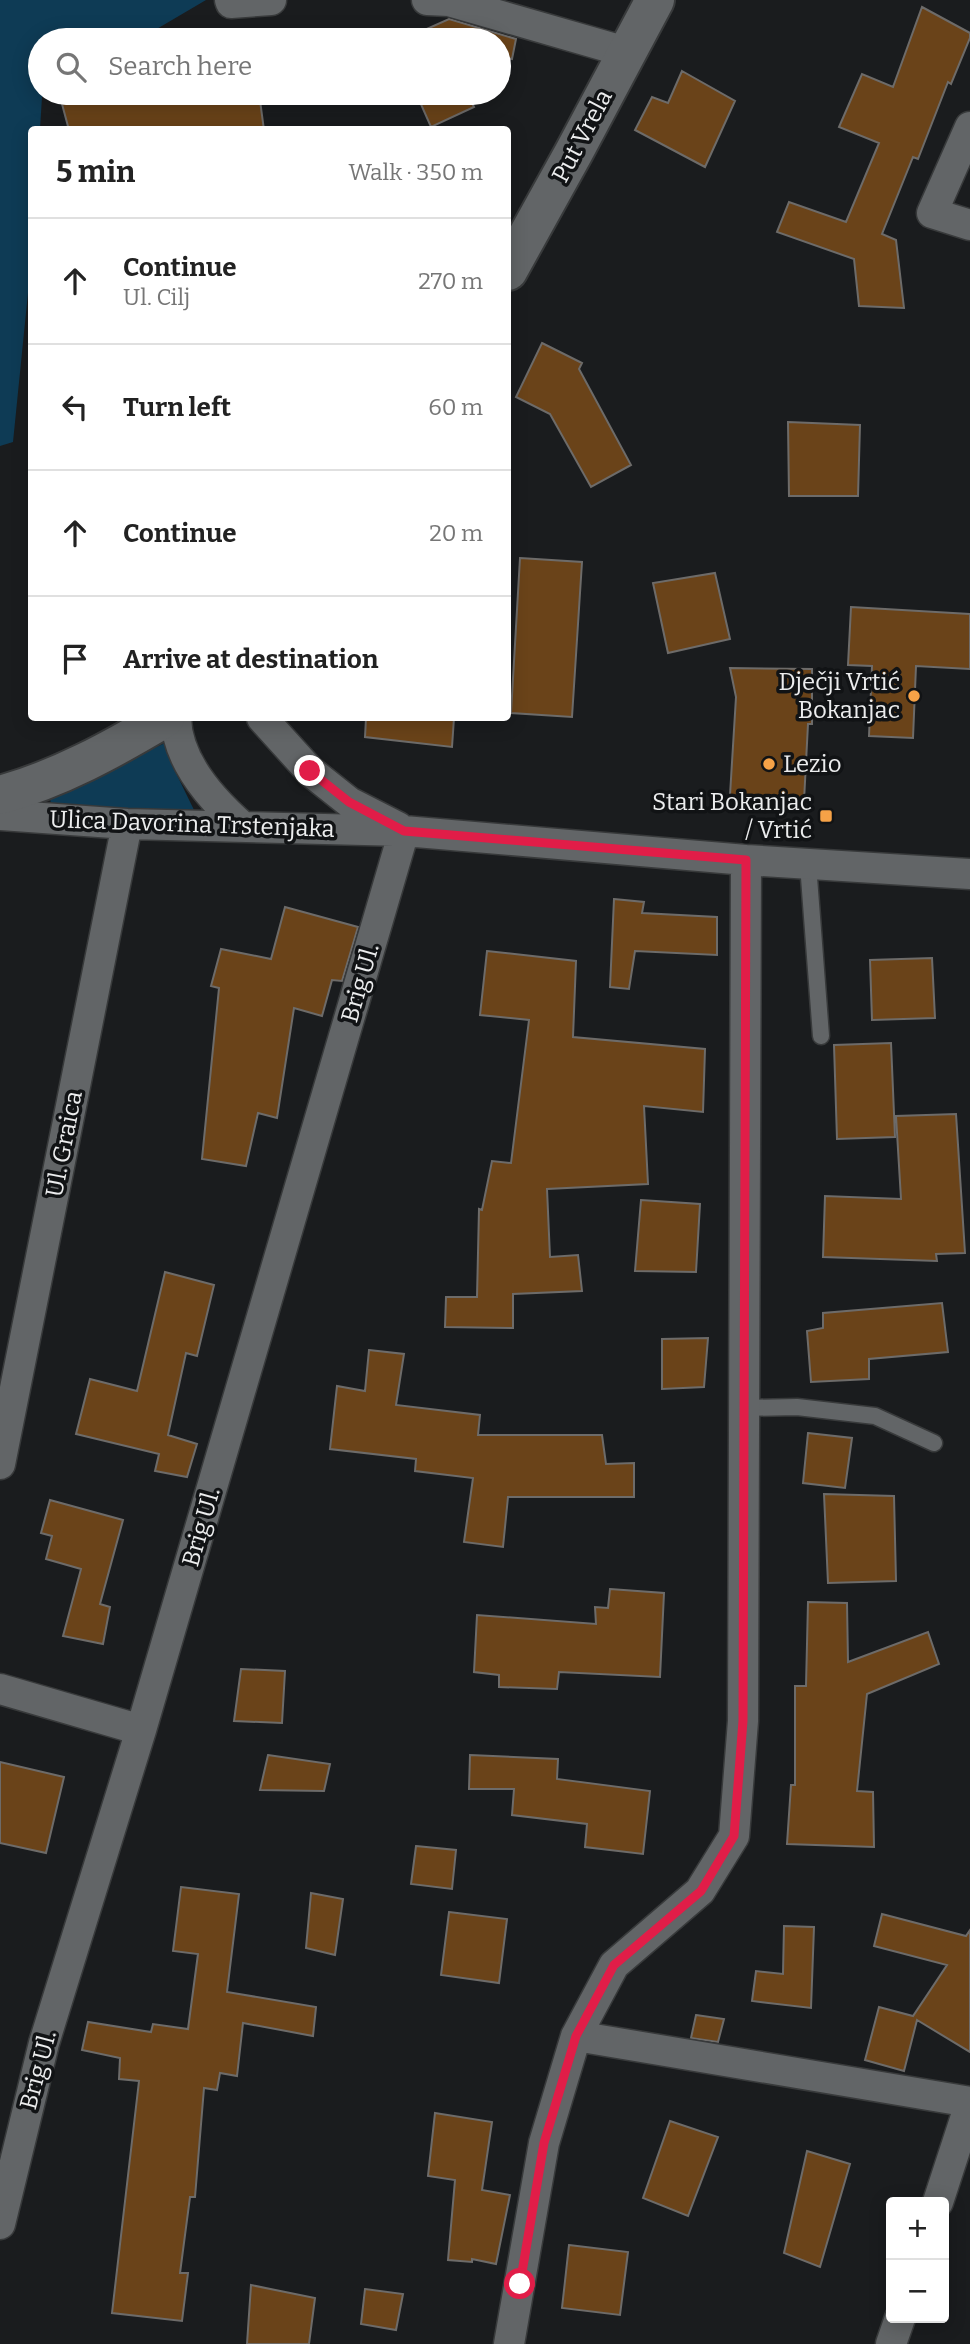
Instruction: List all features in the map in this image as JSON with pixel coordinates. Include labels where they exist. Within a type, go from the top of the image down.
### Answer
[{"type":"main road","name":"Put Vrela","points":[[511,266],[655,0]]},
{"type":"main road","points":[[0,795],[28,788],[115,747],[160,721]]},
{"type":"street","points":[[230,0],[231,3],[271,0]]},
{"type":"street","points":[[427,0],[449,1],[626,52]]},
{"type":"street","points":[[970,127],[932,213],[970,225]]},
{"type":"street","points":[[176,721],[185,756],[225,812],[243,827]]},
{"type":"street","points":[[265,721],[310,771],[349,802],[404,831]]},
{"type":"street","name":"Ulica Davorina Trstenjaka","points":[[0,815],[127,824],[404,831],[746,860],[970,874]]},
{"type":"street","name":"Ul. Graica","points":[[0,1464],[127,824]]},
{"type":"street","name":"Brig Ul.","points":[[0,2224],[44,2043],[141,1730],[404,831]]},
{"type":"street","points":[[509,2344],[544,2143],[576,2036],[614,1965],[701,1891],[734,1836],[743,1721],[746,860]]},
{"type":"street","points":[[0,1689],[141,1730]]},
{"type":"street","points":[[576,2036],[970,2103],[940,2197]]},
{"type":"street","points":[[891,2344],[898,2323]]},
{"type":"lane","points":[[808,864],[821,1036]]},
{"type":"lane","points":[[744,1408],[797,1407],[875,1416],[934,1443]]},
{"type":"shaded area","points":[[0,0],[206,0],[158,28],[28,28],[28,105],[42,105],[40,126],[28,126],[28,293],[13,442],[0,446]]},
{"type":"shaded area","points":[[165,743],[194,810],[51,806],[50,796]]},
{"type":"building","points":[[922,7],[970,33],[970,38],[951,84],[948,82],[918,159],[913,157],[882,234],[896,240],[904,308],[859,306],[854,259],[777,232],[789,202],[846,222],[879,143],[839,127],[862,74],[893,87]]},
{"type":"building","points":[[449,19],[479,28],[429,28]]},
{"type":"building","points":[[511,38],[516,39],[511,59]]},
{"type":"building","points":[[682,71],[735,101],[705,167],[635,130],[652,97],[668,103]]},
{"type":"building","points":[[62,105],[261,105],[263,126],[68,126]]},
{"type":"building","points":[[421,105],[474,107],[433,126],[431,126]]},
{"type":"building","points":[[542,343],[582,363],[579,369],[631,465],[591,487],[550,414],[516,397]]},
{"type":"building","points":[[788,422],[860,425],[858,496],[789,496]]},
{"type":"building","points":[[520,558],[582,562],[572,717],[511,713]]},
{"type":"building","points":[[715,573],[730,639],[668,653],[653,583]]},
{"type":"building","points":[[851,607],[970,614],[970,669],[916,666],[913,738],[869,736],[872,666],[848,665]]},
{"type":"building","points":[[730,668],[812,669],[812,724],[808,724],[804,801],[730,795],[736,697]]},
{"type":"building","points":[[366,721],[454,721],[452,747],[365,737]]},
{"type":"building","points":[[614,899],[644,902],[642,913],[717,917],[717,955],[635,951],[629,989],[610,987]]},
{"type":"building","points":[[285,907],[358,927],[342,981],[332,980],[322,1016],[294,1008],[277,1118],[258,1113],[246,1166],[202,1159],[219,988],[211,986],[221,949],[271,959]]},
{"type":"building","points":[[487,951],[576,961],[573,1037],[705,1049],[703,1112],[644,1106],[648,1184],[547,1189],[550,1257],[578,1255],[582,1291],[513,1294],[513,1328],[445,1327],[446,1297],[477,1297],[479,1209],[482,1210],[492,1161],[511,1163],[529,1020],[480,1015]]},
{"type":"building","points":[[932,958],[935,1018],[872,1020],[870,960]]},
{"type":"building","points":[[891,1043],[895,1137],[837,1139],[834,1045]]},
{"type":"building","points":[[956,1114],[965,1253],[936,1254],[937,1261],[823,1257],[825,1196],[901,1199],[896,1116]]},
{"type":"building","points":[[641,1200],[700,1204],[696,1272],[635,1271]]},
{"type":"building","points":[[165,1272],[214,1285],[197,1356],[186,1353],[168,1435],[197,1444],[187,1477],[155,1471],[159,1454],[76,1434],[90,1379],[137,1391]]},
{"type":"building","points":[[942,1303],[948,1352],[869,1359],[869,1379],[811,1382],[807,1331],[823,1328],[823,1313]]},
{"type":"building","points":[[708,1338],[704,1387],[662,1389],[662,1339]]},
{"type":"building","points":[[369,1350],[404,1354],[396,1405],[480,1415],[478,1435],[602,1435],[606,1464],[634,1463],[634,1497],[508,1497],[503,1547],[464,1542],[473,1478],[415,1471],[416,1459],[330,1449],[337,1386],[365,1391]]},
{"type":"building","points":[[808,1433],[852,1438],[845,1488],[803,1483]]},
{"type":"building","points":[[824,1494],[894,1496],[896,1581],[828,1583]]},
{"type":"building","points":[[50,1500],[123,1520],[100,1604],[110,1607],[103,1644],[63,1636],[81,1569],[46,1559],[52,1536],[41,1533]]},
{"type":"building","points":[[610,1589],[664,1593],[660,1677],[559,1672],[557,1689],[499,1687],[499,1675],[474,1672],[477,1615],[596,1624],[595,1607],[608,1608]]},
{"type":"building","points":[[808,1602],[847,1603],[848,1662],[928,1632],[939,1664],[867,1694],[857,1791],[873,1792],[874,1847],[787,1844],[791,1785],[795,1785],[795,1686],[806,1686]]},
{"type":"building","points":[[241,1669],[285,1671],[282,1723],[234,1721]]},
{"type":"building","points":[[268,1755],[330,1764],[324,1791],[260,1790]]},
{"type":"building","points":[[470,1755],[558,1759],[557,1779],[650,1791],[643,1854],[585,1847],[587,1824],[512,1815],[514,1789],[469,1789]]},
{"type":"building","points":[[0,1762],[64,1777],[46,1853],[0,1843]]},
{"type":"building","points":[[416,1846],[456,1850],[452,1889],[411,1884]]},
{"type":"building","points":[[181,1887],[239,1894],[227,1992],[316,2007],[313,2036],[243,2023],[237,2076],[220,2073],[217,2090],[204,2088],[195,2197],[190,2197],[180,2273],[188,2273],[182,2321],[112,2313],[139,2081],[119,2079],[120,2058],[82,2050],[88,2022],[151,2032],[153,2024],[188,2029],[198,1954],[173,1951]]},
{"type":"building","points":[[311,1893],[343,1899],[335,1955],[306,1948]]},
{"type":"building","points":[[449,1912],[507,1919],[499,1983],[441,1975]]},
{"type":"building","points":[[882,1914],[966,1936],[970,1930],[970,2052],[917,2020],[904,2071],[865,2060],[879,2007],[913,2016],[947,1965],[874,1946]]},
{"type":"building","points":[[784,1926],[814,1927],[811,2008],[752,2001],[756,1971],[783,1974]]},
{"type":"building","points":[[696,2015],[724,2019],[718,2042],[691,2038]]},
{"type":"building","points":[[435,2113],[492,2122],[482,2190],[510,2195],[496,2264],[472,2259],[472,2262],[448,2260],[455,2180],[428,2176]]},
{"type":"building","points":[[670,2121],[718,2137],[688,2216],[643,2198]]},
{"type":"building","points":[[807,2151],[850,2164],[820,2267],[784,2253]]},
{"type":"building","points":[[569,2245],[628,2252],[620,2315],[562,2308]]},
{"type":"building","points":[[251,2285],[315,2298],[309,2344],[247,2344]]},
{"type":"building","points":[[365,2289],[403,2294],[396,2330],[361,2324]]},
{"type":"place","name":"Dječji Vrtić Bokanjac","points":[[914,696]]},
{"type":"place","name":"Lezio","points":[[769,764]]},
{"type":"place","name":"Stari Bokanjac / Vrtić","points":[[826,816]]},
{"type":"route","points":[[310,771],[349,802],[404,831],[746,860],[743,1721],[734,1836],[701,1891],[614,1965],[576,2036],[544,2143],[520,2284]]}]
